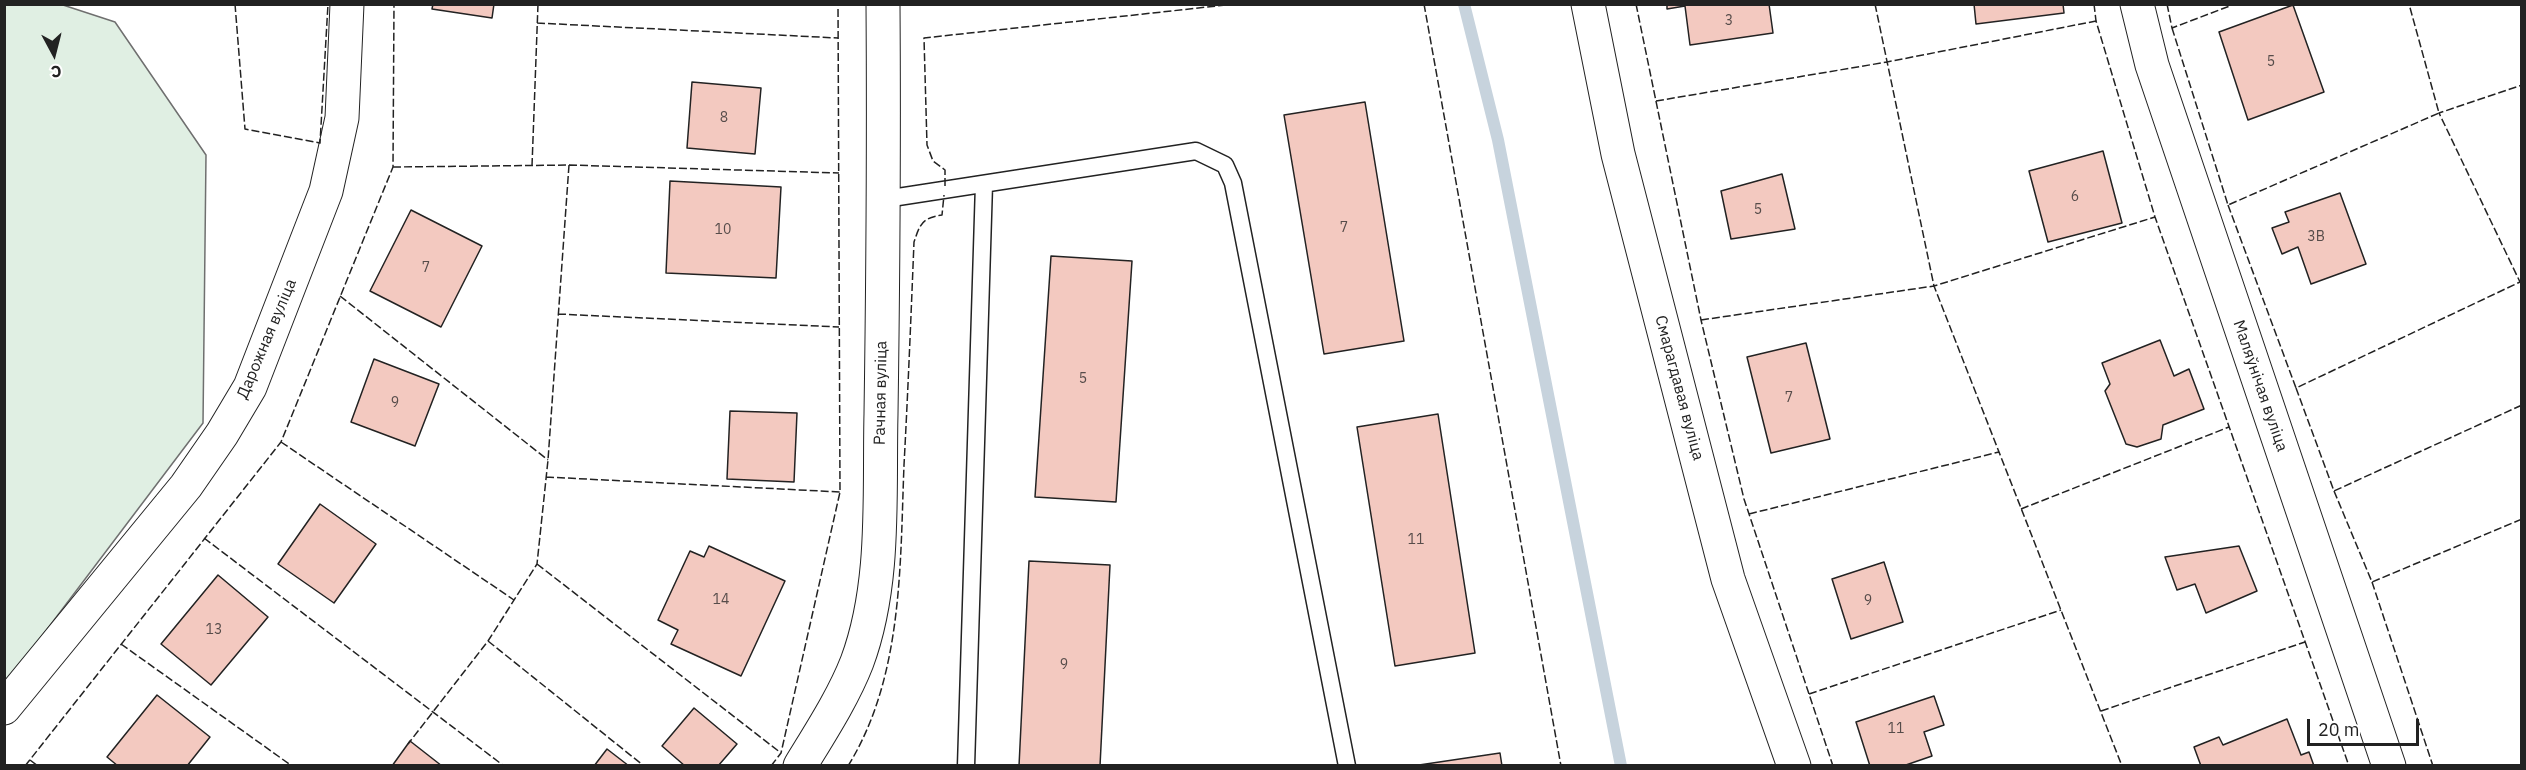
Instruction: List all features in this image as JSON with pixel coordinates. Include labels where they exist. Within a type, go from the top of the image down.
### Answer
[{"type":"street","name":"Дарожная вуліца","points":[[4,708],[186,486],[222,434],[250,387],[326,191],[342,118],[347,4]]},
{"type":"street","name":"Рачная вуліца","points":[[800,765],[823,728],[857,662],[872,602],[878,538],[885,199],[883,4]]},
{"type":"street","name":"Смарагдавая вуліца","points":[[1588,4],[1618,154],[1728,579],[1794,765]]},
{"type":"street","name":"Маляўнічая вуліца","points":[[2137,4],[2152,65],[2389,765]]},
{"type":"lane","points":[[885,199],[1196,151],[1225,165],[1233,183],[1347,765]]},
{"type":"lane","points":[[966,765],[984,184]]},
{"type":"green space","points":[[5,5],[63,5],[115,22],[206,155],[203,423],[5,685]]},
{"type":"building","points":[[433,4],[494,4],[492,18],[432,9]]},
{"type":"building","points":[[1667,4],[1769,4],[1773,33],[1690,45],[1685,6],[1667,9]]},
{"type":"building","points":[[1974,4],[2063,4],[2064,13],[1976,24]]},
{"type":"building","points":[[2293,5],[2324,92],[2248,120],[2219,32]]},
{"type":"building","points":[[692,82],[761,88],[755,154],[687,148]]},
{"type":"building","points":[[1365,102],[1404,341],[1324,354],[1284,115]]},
{"type":"building","points":[[2103,151],[2122,223],[2048,242],[2029,171]]},
{"type":"building","points":[[1782,174],[1795,229],[1731,239],[1721,191]]},
{"type":"building","points":[[670,181],[781,187],[776,278],[666,273]]},
{"type":"building","points":[[2340,193],[2366,264],[2311,284],[2298,247],[2282,254],[2272,228],[2289,222],[2285,212]]},
{"type":"building","points":[[411,210],[482,246],[441,327],[370,291]]},
{"type":"building","points":[[1051,256],[1132,261],[1116,502],[1035,497]]},
{"type":"building","points":[[2160,340],[2174,376],[2189,369],[2204,409],[2163,425],[2161,439],[2137,447],[2126,444],[2105,391],[2110,384],[2102,363]]},
{"type":"building","points":[[1806,343],[1830,439],[1771,453],[1747,357]]},
{"type":"building","points":[[374,359],[439,384],[415,446],[351,422]]},
{"type":"building","points":[[730,411],[797,413],[794,482],[727,479]]},
{"type":"building","points":[[1438,414],[1475,653],[1395,666],[1357,427]]},
{"type":"building","points":[[320,504],[376,544],[334,603],[278,564]]},
{"type":"building","points":[[709,546],[785,581],[741,676],[671,644],[678,630],[658,620],[690,551],[704,557]]},
{"type":"building","points":[[2239,546],[2257,591],[2206,613],[2195,584],[2177,590],[2165,557]]},
{"type":"building","points":[[1029,561],[1110,565],[1100,766],[1019,766]]},
{"type":"building","points":[[1884,562],[1903,622],[1851,639],[1832,579]]},
{"type":"building","points":[[218,575],[268,617],[211,685],[161,644]]},
{"type":"building","points":[[157,695],[210,737],[187,766],[118,766],[107,757]]},
{"type":"building","points":[[1934,696],[1944,725],[1924,732],[1932,756],[1903,766],[1870,766],[1856,722]]},
{"type":"building","points":[[694,708],[737,744],[718,766],[685,766],[662,746]]},
{"type":"building","points":[[2287,719],[2301,755],[2309,752],[2314,766],[2201,766],[2194,747],[2219,737],[2223,745]]},
{"type":"building","points":[[410,741],[442,766],[392,766]]},
{"type":"building","points":[[607,749],[629,766],[594,766]]},
{"type":"building","points":[[1500,753],[1502,766],[1419,766],[1419,765]]},
{"type":"waterway","points":[[1464,4],[1498,140],[1621,766]]},
{"type":"fence","points":[[235,4],[245,129],[320,143],[328,4]]},
{"type":"fence","points":[[25,766],[281,442],[393,167],[394,4]]},
{"type":"fence","points":[[532,166],[538,4]]},
{"type":"fence","points":[[771,766],[781,753],[840,492],[838,4]]},
{"type":"fence","points":[[945,186],[945,170],[933,161],[927,145],[924,38],[1235,4]]},
{"type":"fence","points":[[1424,4],[1561,766]]},
{"type":"fence","points":[[1636,4],[1701,320],[1744,499],[1833,766]]},
{"type":"fence","points":[[1875,4],[1934,286],[2122,766]]},
{"type":"fence","points":[[2094,4],[2096,21],[2155,217],[2349,766]]},
{"type":"fence","points":[[2167,4],[2172,28],[2235,4]]},
{"type":"fence","points":[[2172,28],[2228,205],[2439,113],[2409,4]]},
{"type":"fence","points":[[1656,101],[1887,62],[2096,21]]},
{"type":"fence","points":[[537,23],[838,38]]},
{"type":"fence","points":[[2228,205],[2296,388],[2520,282],[2439,113],[2522,85]]},
{"type":"fence","points":[[569,165],[839,173]]},
{"type":"fence","points":[[393,167],[569,165],[548,460],[537,564],[488,641],[408,744]]},
{"type":"fence","points":[[848,766],[866,732],[889,658],[899,581],[914,242],[926,220],[942,215],[944,195]]},
{"type":"fence","points":[[1701,320],[1934,286],[2155,217]]},
{"type":"fence","points":[[340,296],[548,460]]},
{"type":"fence","points":[[558,314],[839,327]]},
{"type":"fence","points":[[2296,388],[2334,491],[2522,405]]},
{"type":"fence","points":[[2021,509],[2229,427]]},
{"type":"fence","points":[[281,442],[514,600]]},
{"type":"fence","points":[[1749,514],[1999,452]]},
{"type":"fence","points":[[546,477],[840,492]]},
{"type":"fence","points":[[2334,491],[2372,582],[2522,519]]},
{"type":"fence","points":[[204,538],[504,766]]},
{"type":"fence","points":[[537,564],[781,753]]},
{"type":"fence","points":[[2372,582],[2433,766]]},
{"type":"fence","points":[[1809,694],[2061,610]]},
{"type":"fence","points":[[488,641],[644,766]]},
{"type":"fence","points":[[2101,711],[2305,642]]},
{"type":"fence","points":[[121,644],[292,766]]},
{"type":"fence","points":[[30,760],[38,766]]}]
